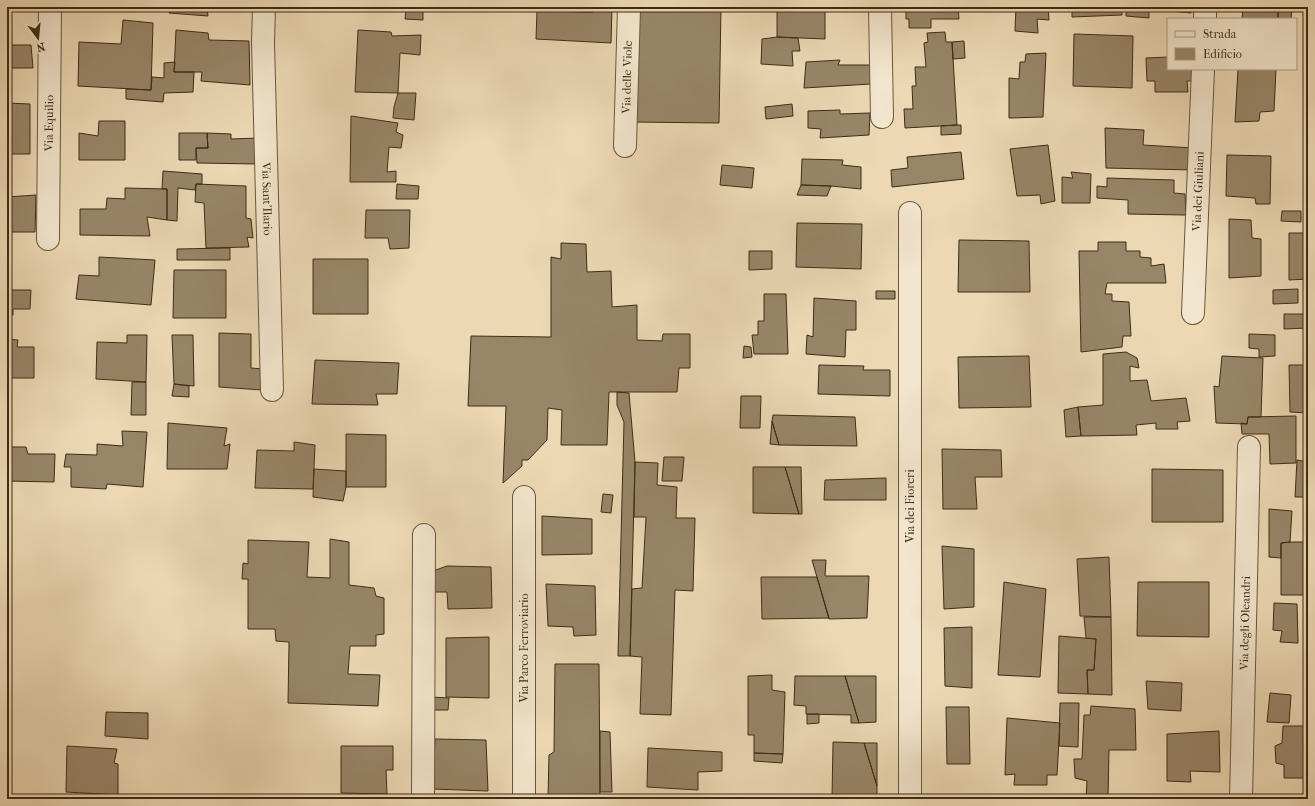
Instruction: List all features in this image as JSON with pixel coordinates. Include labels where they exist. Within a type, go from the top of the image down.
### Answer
[{"type":"street","name":"Via Equilio","points":[[48,239],[50,7]]},
{"type":"street","name":"Via Sant'Ilario","points":[[264,7],[263,43],[272,390]]},
{"type":"street","name":"Via delle Viole","points":[[625,146],[629,7]]},
{"type":"street","points":[[880,7],[882,117]]},
{"type":"street","points":[[1204,18],[1205,7]]},
{"type":"street","name":"Via dei Giuliani","points":[[1193,313],[1202,70]]},
{"type":"street","name":"Via dei Fioreri","points":[[910,213],[910,799]]},
{"type":"street","name":"Via degli Oleandri","points":[[1242,799],[1249,447]]},
{"type":"street","name":"Via Parco Ferroviario","points":[[524,498],[524,799]]},
{"type":"street","points":[[423,799],[424,535]]},
{"type":"building","points":[[171,7],[207,7],[208,16],[169,13]]},
{"type":"building","points":[[549,7],[593,7],[593,12],[549,11]]},
{"type":"building","points":[[593,7],[612,7],[611,43],[536,39],[537,11],[593,12]]},
{"type":"building","points":[[633,7],[721,7],[719,123],[632,122]]},
{"type":"building","points":[[777,7],[825,8],[825,39],[777,37]]},
{"type":"building","points":[[906,7],[958,7],[959,19],[931,19],[931,28],[909,28],[909,19],[906,19]]},
{"type":"building","points":[[1016,7],[1048,7],[1049,20],[1037,19],[1038,33],[1015,31]]},
{"type":"building","points":[[1072,7],[1122,7],[1122,15],[1072,17]]},
{"type":"building","points":[[1126,7],[1191,7],[1191,13],[1149,9],[1149,18],[1126,16]]},
{"type":"building","points":[[1243,7],[1278,8],[1278,18],[1242,18]]},
{"type":"building","points":[[1278,7],[1292,7],[1291,18],[1278,18]]},
{"type":"building","points":[[423,9],[423,20],[405,19],[406,10]]},
{"type":"building","points":[[123,20],[153,23],[151,90],[78,86],[79,42],[121,44]]},
{"type":"building","points":[[176,30],[208,33],[209,40],[249,41],[250,85],[201,81],[202,72],[174,72]]},
{"type":"building","points":[[358,30],[391,32],[392,36],[421,35],[420,55],[400,53],[398,93],[355,92]]},
{"type":"building","points":[[945,32],[946,42],[952,42],[957,125],[905,128],[904,109],[913,109],[912,86],[916,86],[915,67],[926,67],[924,43],[928,42],[927,33]]},
{"type":"building","points":[[1074,34],[1133,36],[1132,88],[1073,86]]},
{"type":"building","points":[[777,37],[798,38],[800,51],[792,51],[793,66],[761,64],[762,39]]},
{"type":"building","points":[[964,41],[965,58],[953,59],[952,42]]},
{"type":"building","points":[[7,45],[31,45],[33,68],[7,68]]},
{"type":"building","points":[[1046,53],[1043,117],[1009,118],[1009,78],[1019,79],[1020,62],[1025,62],[1026,54]]},
{"type":"building","points":[[1167,57],[1167,70],[1195,70],[1195,81],[1187,81],[1188,92],[1155,92],[1155,81],[1147,81],[1146,58]]},
{"type":"building","points":[[840,60],[838,65],[870,65],[871,84],[804,88],[806,62]]},
{"type":"building","points":[[175,62],[174,72],[194,72],[193,92],[164,93],[163,102],[126,99],[126,89],[151,90],[152,77],[164,78],[164,63]]},
{"type":"building","points":[[1238,70],[1276,70],[1274,111],[1260,112],[1259,121],[1235,122]]},
{"type":"building","points":[[398,93],[416,93],[414,120],[393,118]]},
{"type":"building","points":[[7,103],[30,104],[30,154],[7,154]]},
{"type":"building","points":[[792,104],[793,116],[766,119],[765,107]]},
{"type":"building","points":[[840,110],[840,114],[870,113],[869,135],[820,138],[821,129],[808,128],[808,111]]},
{"type":"building","points":[[351,116],[398,123],[396,132],[403,135],[401,148],[389,147],[387,172],[396,171],[396,182],[350,182]]},
{"type":"building","points":[[99,121],[125,121],[125,160],[79,160],[79,133],[98,136]]},
{"type":"building","points":[[961,125],[961,134],[941,135],[941,126]]},
{"type":"building","points":[[1105,128],[1144,130],[1143,145],[1193,148],[1194,170],[1106,168]]},
{"type":"building","points":[[179,133],[207,133],[208,148],[196,148],[196,160],[179,160]]},
{"type":"building","points":[[207,133],[231,134],[231,139],[259,138],[258,164],[197,163],[196,148],[208,148]]},
{"type":"building","points":[[1048,145],[1055,201],[1041,204],[1040,195],[1017,196],[1010,149]]},
{"type":"building","points":[[961,152],[964,179],[892,187],[891,170],[908,168],[907,157]]},
{"type":"building","points":[[1227,155],[1271,156],[1270,204],[1256,204],[1255,198],[1226,196]]},
{"type":"building","points":[[802,159],[843,160],[842,165],[861,167],[861,189],[801,185]]},
{"type":"building","points":[[722,165],[754,168],[752,188],[720,185]]},
{"type":"building","points":[[163,171],[202,174],[202,184],[196,184],[195,190],[178,188],[177,221],[167,220],[167,189],[162,189]]},
{"type":"building","points":[[1071,172],[1091,174],[1090,203],[1062,203],[1062,177],[1073,178]]},
{"type":"building","points":[[1107,178],[1174,180],[1174,193],[1185,194],[1186,215],[1128,214],[1128,200],[1097,198],[1097,186],[1107,187]]},
{"type":"building","points":[[196,184],[246,186],[246,218],[251,219],[253,238],[247,237],[249,247],[206,248],[204,203],[195,202]]},
{"type":"building","points":[[397,184],[419,186],[418,199],[396,199]]},
{"type":"building","points":[[801,185],[831,186],[827,196],[797,195]]},
{"type":"building","points":[[125,188],[167,189],[167,220],[147,217],[150,236],[80,235],[80,209],[106,209],[107,198],[125,199]]},
{"type":"building","points":[[36,195],[35,232],[7,232],[7,197]]},
{"type":"building","points":[[366,210],[410,210],[409,248],[390,249],[388,238],[365,238]]},
{"type":"building","points":[[1282,211],[1301,211],[1301,222],[1281,221]]},
{"type":"building","points":[[1229,219],[1251,220],[1252,238],[1261,239],[1261,276],[1229,278]]},
{"type":"building","points":[[797,223],[862,224],[861,269],[796,267]]},
{"type":"building","points":[[1289,233],[1308,233],[1308,279],[1289,280]]},
{"type":"building","points":[[959,240],[1029,241],[1030,292],[958,292]]},
{"type":"building","points":[[1098,242],[1126,242],[1126,251],[1140,251],[1140,257],[1151,258],[1151,266],[1164,264],[1166,283],[1107,283],[1105,294],[1112,294],[1112,301],[1129,302],[1131,336],[1123,336],[1122,347],[1081,352],[1079,251],[1098,251]]},
{"type":"building","points":[[561,243],[586,244],[587,272],[611,271],[612,307],[637,305],[637,340],[662,341],[663,334],[690,334],[690,368],[679,368],[677,392],[609,392],[607,445],[561,445],[562,410],[548,408],[547,440],[528,460],[522,460],[522,466],[503,483],[506,406],[468,406],[471,336],[551,337],[551,257],[561,259]]},
{"type":"building","points":[[230,248],[230,260],[177,260],[177,249]]},
{"type":"building","points":[[749,251],[772,251],[772,269],[749,270]]},
{"type":"building","points":[[99,257],[155,260],[151,305],[76,299],[79,275],[99,276]]},
{"type":"building","points":[[313,259],[368,259],[368,314],[313,314]]},
{"type":"building","points":[[174,270],[226,270],[226,318],[173,318]]},
{"type":"building","points":[[1298,289],[1298,303],[1273,304],[1273,290]]},
{"type":"building","points":[[7,290],[31,290],[30,309],[13,309],[13,315],[7,315]]},
{"type":"building","points":[[876,291],[895,291],[895,299],[876,299]]},
{"type":"building","points":[[764,294],[786,294],[788,354],[754,354],[752,335],[758,335],[758,321],[764,321]]},
{"type":"building","points":[[814,298],[856,301],[856,330],[846,330],[845,357],[806,354],[807,335],[813,337]]},
{"type":"building","points":[[1284,314],[1308,314],[1308,328],[1284,329]]},
{"type":"building","points":[[219,333],[251,334],[251,368],[263,369],[262,390],[219,387]]},
{"type":"building","points":[[1249,334],[1275,335],[1275,356],[1259,357],[1259,349],[1249,348]]},
{"type":"building","points":[[127,335],[147,335],[146,382],[96,379],[97,342],[127,343]]},
{"type":"building","points":[[172,335],[193,335],[194,386],[174,384]]},
{"type":"building","points":[[7,339],[18,340],[17,347],[34,347],[34,378],[7,378]]},
{"type":"building","points":[[744,346],[751,347],[752,357],[743,358]]},
{"type":"building","points":[[1126,352],[1137,358],[1139,368],[1130,366],[1130,381],[1147,380],[1151,401],[1186,398],[1190,421],[1177,422],[1178,429],[1156,429],[1156,423],[1136,425],[1137,435],[1081,436],[1078,407],[1103,405],[1103,354]]},
{"type":"building","points":[[1029,356],[1031,407],[959,408],[958,357]]},
{"type":"building","points":[[1222,356],[1263,358],[1261,417],[1248,417],[1247,424],[1216,423],[1214,386],[1219,387]]},
{"type":"building","points":[[315,360],[399,363],[397,394],[376,394],[378,405],[312,404]]},
{"type":"building","points":[[819,365],[864,366],[863,370],[890,370],[890,396],[818,394]]},
{"type":"building","points":[[1289,365],[1308,365],[1308,413],[1290,412]]},
{"type":"building","points":[[132,382],[146,382],[146,415],[131,415]]},
{"type":"building","points":[[174,384],[189,386],[189,397],[172,396]]},
{"type":"building","points":[[617,392],[629,393],[635,462],[630,656],[618,656],[624,422],[617,405]]},
{"type":"building","points":[[741,396],[761,396],[760,428],[740,428]]},
{"type":"building","points":[[1078,407],[1081,436],[1066,437],[1064,410]]},
{"type":"building","points":[[773,415],[855,417],[857,446],[779,445],[772,421]]},
{"type":"building","points":[[1296,416],[1296,463],[1270,464],[1269,434],[1242,434],[1241,423],[1247,424],[1248,417]]},
{"type":"building","points":[[772,421],[779,445],[770,444]]},
{"type":"building","points":[[168,423],[227,428],[224,446],[230,444],[227,469],[167,469]]},
{"type":"building","points":[[122,431],[147,432],[143,487],[107,484],[106,489],[71,487],[71,467],[64,467],[66,454],[97,455],[97,444],[123,446]]},
{"type":"building","points":[[346,434],[386,435],[386,487],[346,487]]},
{"type":"building","points":[[7,440],[9,440],[8,447],[26,447],[28,454],[55,454],[54,482],[7,481]]},
{"type":"building","points":[[294,442],[315,445],[313,489],[255,488],[257,450],[294,451]]},
{"type":"building","points":[[942,449],[1001,450],[1002,477],[975,477],[977,509],[943,509]]},
{"type":"building","points":[[664,457],[684,457],[682,481],[662,481]]},
{"type":"building","points":[[1297,460],[1308,462],[1308,497],[1295,497]]},
{"type":"building","points":[[635,462],[658,463],[657,485],[677,487],[676,518],[695,518],[693,591],[675,590],[671,715],[640,714],[642,657],[630,656],[632,589],[642,588],[646,517],[634,517]]},
{"type":"building","points":[[753,467],[785,467],[799,514],[753,513]]},
{"type":"building","points":[[785,467],[801,467],[802,514],[799,514]]},
{"type":"building","points":[[314,469],[346,471],[346,487],[343,501],[313,497]]},
{"type":"building","points":[[1152,469],[1223,470],[1223,522],[1152,522]]},
{"type":"building","points":[[886,478],[886,500],[824,500],[825,480]]},
{"type":"building","points":[[603,494],[613,495],[611,513],[601,512]]},
{"type":"building","points":[[1269,509],[1292,511],[1290,542],[1281,543],[1281,558],[1269,557]]},
{"type":"building","points":[[542,516],[592,519],[592,554],[542,555]]},
{"type":"building","points":[[330,539],[349,542],[349,585],[374,588],[376,596],[384,598],[384,634],[376,635],[376,646],[350,646],[348,674],[380,675],[378,706],[288,703],[289,642],[276,641],[275,629],[248,629],[248,579],[242,579],[243,563],[248,564],[248,540],[309,542],[307,577],[330,578]]},
{"type":"building","points":[[1308,542],[1308,595],[1281,595],[1281,543]]},
{"type":"building","points":[[942,546],[974,549],[974,607],[944,609]]},
{"type":"building","points":[[1109,557],[1111,617],[1080,616],[1077,559]]},
{"type":"building","points":[[812,560],[826,560],[825,576],[869,576],[867,618],[829,619]]},
{"type":"building","points":[[447,566],[491,567],[492,608],[448,609],[447,592],[433,592],[433,571]]},
{"type":"building","points":[[761,577],[817,577],[829,618],[762,619]]},
{"type":"building","points":[[1004,582],[1046,589],[1040,677],[998,675]]},
{"type":"building","points":[[1138,582],[1209,582],[1209,637],[1137,636]]},
{"type":"building","points":[[546,584],[595,586],[596,635],[574,636],[573,627],[548,626]]},
{"type":"building","points":[[1274,603],[1297,604],[1298,643],[1280,642],[1282,631],[1273,630]]},
{"type":"building","points":[[1084,617],[1111,617],[1112,695],[1088,694],[1087,670],[1094,670],[1096,639],[1086,638]]},
{"type":"building","points":[[972,627],[972,688],[945,686],[944,628]]},
{"type":"building","points":[[1059,636],[1096,639],[1094,670],[1087,670],[1088,694],[1058,693]]},
{"type":"building","points":[[489,637],[489,698],[446,697],[446,638]]},
{"type":"building","points":[[555,664],[599,664],[600,799],[548,799],[549,755],[554,752]]},
{"type":"building","points":[[772,675],[772,690],[785,692],[783,754],[754,753],[754,735],[748,735],[748,676]]},
{"type":"building","points":[[795,676],[845,676],[859,723],[851,723],[851,715],[806,714],[806,706],[794,705]]},
{"type":"building","points":[[845,676],[876,676],[876,722],[859,723]]},
{"type":"building","points":[[1146,681],[1182,683],[1181,711],[1148,709]]},
{"type":"building","points":[[1270,693],[1291,695],[1289,723],[1267,722]]},
{"type":"building","points":[[431,697],[449,698],[448,710],[431,710]]},
{"type":"building","points":[[1060,703],[1079,703],[1078,747],[1059,746]]},
{"type":"building","points":[[1091,706],[1135,709],[1136,750],[1109,750],[1108,799],[1086,799],[1087,781],[1075,778],[1074,759],[1082,759],[1084,715],[1090,715]]},
{"type":"building","points":[[946,707],[969,707],[970,764],[947,764]]},
{"type":"building","points":[[106,712],[148,713],[148,739],[105,736]]},
{"type":"building","points":[[807,714],[819,714],[819,723],[807,724]]},
{"type":"building","points":[[1007,718],[1060,723],[1057,775],[1047,775],[1047,785],[1014,785],[1015,774],[1005,775]]},
{"type":"building","points":[[1283,726],[1308,726],[1308,778],[1284,778],[1284,765],[1276,763],[1275,746],[1282,743]]},
{"type":"building","points":[[600,731],[610,732],[612,792],[600,792]]},
{"type":"building","points":[[1219,731],[1220,772],[1190,771],[1191,782],[1167,781],[1167,734]]},
{"type":"building","points":[[435,739],[486,740],[488,791],[433,789]]},
{"type":"building","points":[[833,742],[864,743],[877,786],[877,799],[832,799]]},
{"type":"building","points":[[864,743],[877,743],[877,786]]},
{"type":"building","points":[[67,746],[117,749],[114,763],[118,764],[118,795],[66,792]]},
{"type":"building","points":[[341,746],[393,746],[393,770],[386,770],[387,794],[341,793]]},
{"type":"building","points":[[648,748],[722,752],[722,771],[698,772],[698,790],[647,787]]},
{"type":"building","points":[[754,753],[783,754],[782,763],[754,761]]}]
